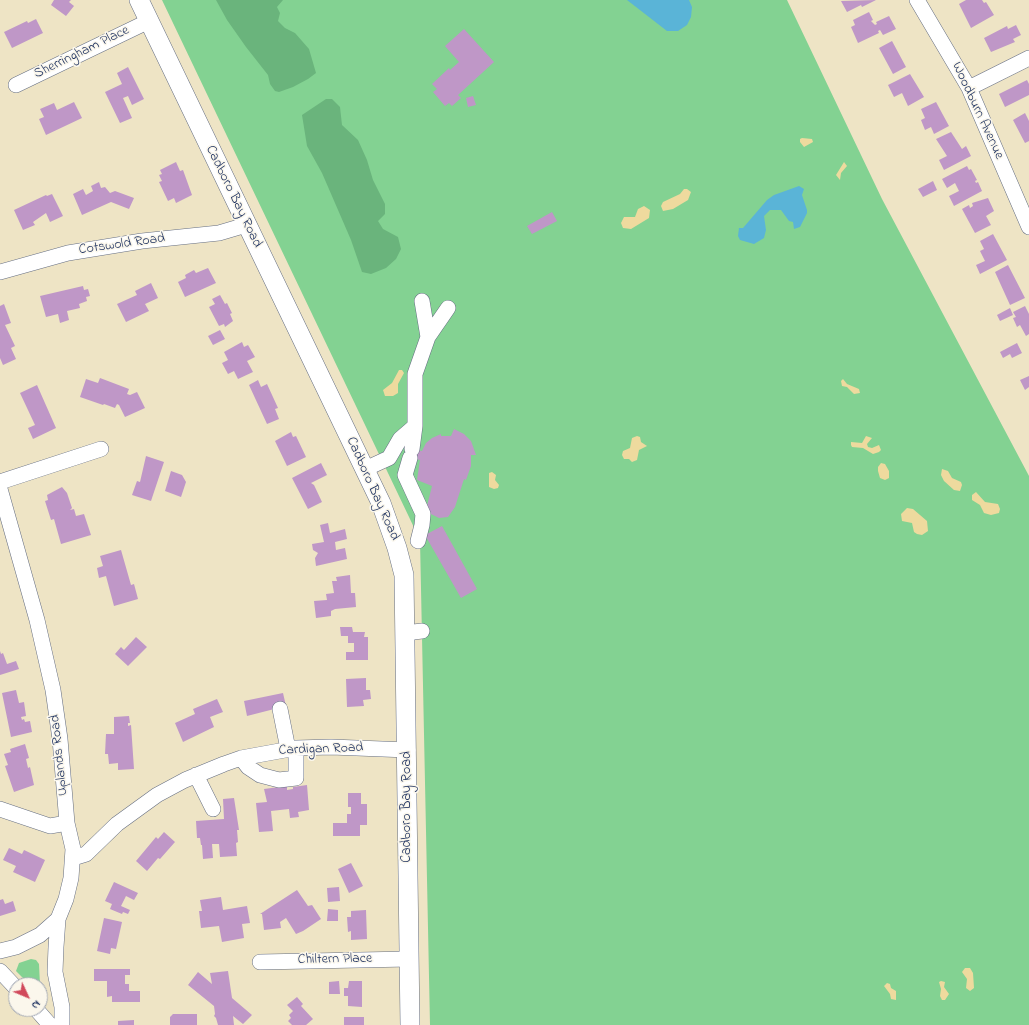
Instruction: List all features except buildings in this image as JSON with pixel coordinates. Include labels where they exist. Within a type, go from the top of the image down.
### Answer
[{"type":"main road","name":"Cadboro Bay Road","points":[[139,0],[365,470],[386,515],[397,548],[404,575],[413,632],[408,750],[410,1025]]},
{"type":"street","name":"Woodburn Avenue","points":[[917,0],[969,88],[1029,227]]},
{"type":"street","name":"Sherringham Place","points":[[16,85],[149,21]]},
{"type":"street","points":[[969,88],[1029,58]]},
{"type":"street","name":"Cotswold Road","points":[[0,272],[68,253],[142,241],[220,233],[246,225]]},
{"type":"street","points":[[422,301],[428,337]]},
{"type":"street","points":[[397,548],[419,544],[423,514],[405,475],[415,426],[415,374],[428,337],[448,308]]},
{"type":"street","points":[[365,470],[389,458],[400,439],[415,426]]},
{"type":"street","points":[[0,482],[101,449]]},
{"type":"street","points":[[389,458],[402,465],[410,456]]},
{"type":"street","name":"Uplands Road","points":[[0,489],[37,620],[53,690],[60,740],[67,823],[73,858],[66,899],[58,919],[55,972],[62,1007],[62,1025]]},
{"type":"street","points":[[241,758],[248,767],[260,776],[279,780],[296,778],[292,749],[280,709]]},
{"type":"street","name":"Cardigan Road","points":[[73,858],[86,854],[117,824],[156,795],[196,775],[241,758],[292,749],[331,747],[408,750]]},
{"type":"street","points":[[196,775],[213,809]]},
{"type":"street","points":[[0,809],[50,826],[67,823]]},
{"type":"street","points":[[0,951],[16,947],[40,935],[58,919]]},
{"type":"street","name":"Chiltern Place","points":[[260,962],[409,959]]},
{"type":"street","points":[[0,972],[8,980]]},
{"type":"street","points":[[43,1017],[50,1025]]},
{"type":"green space","points":[[162,0],[787,0],[882,199],[1029,476],[1029,1025],[430,1025],[420,540]]},
{"type":"green space","points":[[216,0],[283,0],[277,7],[280,13],[278,21],[285,28],[295,33],[309,49],[316,73],[293,87],[279,92],[275,91],[270,84],[268,75],[227,20]]},
{"type":"green space","points":[[326,99],[332,99],[340,107],[342,125],[358,140],[367,160],[373,180],[385,204],[385,214],[378,221],[383,229],[398,237],[401,249],[396,259],[386,268],[371,274],[362,272],[351,240],[322,173],[307,146],[302,115]]},
{"type":"green space","points":[[31,959],[36,960],[39,964],[40,977],[22,977],[16,971],[19,963]]},
{"type":"sand","points":[[800,139],[812,139],[813,142],[804,147],[800,142]]},
{"type":"sand","points":[[844,162],[847,166],[841,173],[840,180],[836,175]]},
{"type":"sand","points":[[684,189],[691,192],[688,200],[673,209],[663,211],[661,206],[663,202],[680,194]]},
{"type":"sand","points":[[644,206],[650,210],[649,218],[631,229],[623,228],[621,223],[624,217],[635,217],[638,209]]},
{"type":"sand","points":[[399,370],[402,370],[404,373],[398,384],[398,393],[393,396],[385,396],[383,390],[392,383]]},
{"type":"sand","points":[[843,379],[847,384],[859,389],[860,393],[854,394],[847,387],[842,386],[841,381]]},
{"type":"sand","points":[[637,436],[640,437],[641,442],[647,446],[639,450],[637,460],[632,462],[629,459],[624,459],[622,455],[623,451],[630,448],[632,438]]},
{"type":"sand","points":[[866,436],[872,438],[867,444],[868,447],[872,448],[879,445],[881,450],[879,452],[873,454],[863,448],[852,447],[851,442],[862,443]]},
{"type":"sand","points":[[881,463],[885,464],[889,471],[889,478],[885,480],[880,478],[878,471],[878,467]]},
{"type":"sand","points":[[942,469],[948,471],[952,478],[961,482],[962,485],[960,491],[954,490],[944,481],[941,475]]},
{"type":"sand","points":[[492,472],[496,475],[495,480],[499,485],[498,488],[494,489],[489,487],[489,473]]},
{"type":"sand","points":[[976,492],[985,502],[998,504],[1000,509],[999,513],[991,515],[984,513],[980,505],[972,500],[972,495]]},
{"type":"sand","points":[[907,508],[913,509],[927,521],[928,531],[922,535],[917,534],[914,532],[912,523],[902,521],[901,514]]},
{"type":"sand","points":[[965,968],[970,968],[973,973],[974,988],[970,991],[966,988],[967,979],[962,972]]},
{"type":"sand","points":[[939,982],[945,982],[944,987],[949,994],[945,1000],[942,1000],[940,996],[941,989]]},
{"type":"sand","points":[[887,983],[890,984],[891,988],[896,991],[896,1000],[891,999],[890,994],[884,986]]},
{"type":"water","points":[[627,0],[689,0],[692,7],[691,17],[687,25],[678,31],[667,31]]},
{"type":"water","points":[[799,186],[804,189],[802,195],[807,210],[800,227],[794,229],[793,222],[789,221],[781,210],[770,210],[764,216],[766,230],[764,238],[754,244],[740,240],[738,236],[739,228],[743,228],[767,200],[774,195]]}]
